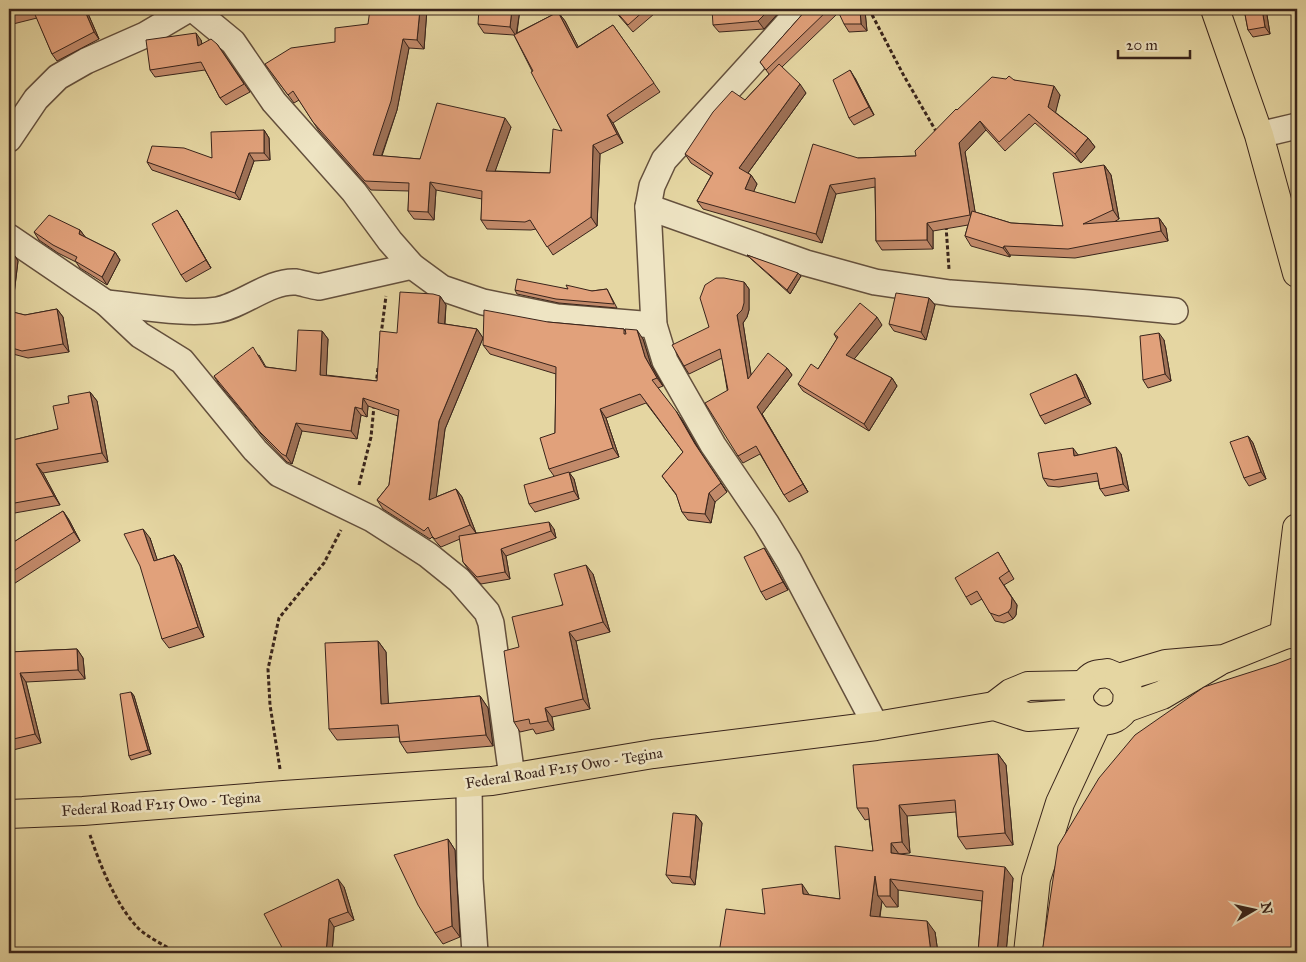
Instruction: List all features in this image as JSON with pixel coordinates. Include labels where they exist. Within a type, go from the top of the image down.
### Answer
[{"type":"main road","points":[[1215,9],[1259,135],[1297,273]]},
{"type":"main road","points":[[1028,953],[1036,879],[1060,803],[1091,717],[1079,702],[1079,693],[1083,685],[1093,675],[1106,673],[1120,678],[1166,664],[1224,659],[1291,634],[1297,528]]},
{"type":"main road","name":"Federal Road F215 Owo - Tegina","points":[[9,814],[83,811],[469,783],[512,778],[653,754],[876,726],[994,706],[1028,717],[1091,717],[1109,721],[1119,716],[1126,708],[1162,695],[1224,659]]},
{"type":"main road","points":[[1120,678],[1128,691],[1126,708]]},
{"type":"main road","points":[[994,706],[1011,693],[1028,686],[1083,685]]},
{"type":"street","points":[[9,139],[36,98],[58,77],[86,61],[145,35],[189,9]]},
{"type":"street","points":[[193,9],[233,42],[274,102],[354,192],[390,241],[401,268]]},
{"type":"street","points":[[801,9],[664,160],[652,186],[648,207],[654,325],[665,361],[713,445],[766,523],[789,561],[876,726]]},
{"type":"street","points":[[1259,135],[1297,126]]},
{"type":"street","points":[[648,207],[806,263],[875,282],[950,293],[1089,302],[1175,311]]},
{"type":"street","points":[[9,236],[106,303],[140,335],[182,361],[255,450],[279,474],[372,519],[428,555],[459,580],[486,612],[491,623],[512,778]]},
{"type":"street","points":[[106,303],[195,312],[219,309],[282,284],[297,282],[319,287],[401,268],[442,288],[483,302],[557,317],[654,325]]},
{"type":"street","points":[[469,783],[470,879],[474,953]]},
{"type":"path","points":[[869,9],[904,76],[938,133],[934,141]]},
{"type":"path","points":[[946,225],[950,293]]},
{"type":"path","points":[[381,336],[401,268]]},
{"type":"path","points":[[375,392],[378,364]]},
{"type":"path","points":[[284,795],[270,705],[268,669],[279,618],[324,563],[353,510],[371,438],[374,401]]},
{"type":"path","points":[[83,811],[104,873],[118,900],[139,929],[177,953]]},
{"type":"building","points":[[9,9],[84,9],[94,32],[52,54],[33,10],[9,16]]},
{"type":"building","points":[[370,9],[420,9],[417,40],[403,39],[391,101],[373,155],[420,159],[437,103],[505,118],[486,171],[550,173],[553,129],[562,131],[514,35],[558,12],[577,48],[613,25],[654,83],[607,115],[617,134],[593,145],[591,217],[547,247],[530,220],[525,222],[481,220],[482,191],[430,182],[428,212],[408,211],[409,183],[365,181],[313,122],[293,91],[288,95],[265,64],[291,48],[335,42],[335,28],[368,24]]},
{"type":"building","points":[[479,9],[512,9],[510,27],[478,24]]},
{"type":"building","points":[[614,9],[646,9],[628,25]]},
{"type":"building","points":[[712,9],[770,9],[758,21],[713,25]]},
{"type":"building","points":[[807,9],[829,9],[766,70],[760,62]]},
{"type":"building","points":[[837,9],[860,9],[861,24],[844,24]]},
{"type":"building","points":[[1244,9],[1262,9],[1265,27],[1248,30]]},
{"type":"building","points":[[196,33],[198,46],[211,39],[217,44],[244,84],[220,98],[201,62],[150,70],[146,40]]},
{"type":"building","points":[[779,64],[800,84],[739,168],[751,175],[745,189],[795,203],[813,144],[858,158],[916,156],[915,151],[956,109],[992,77],[1006,79],[1009,76],[1014,80],[1054,86],[1048,107],[1088,138],[1075,154],[1029,114],[999,142],[980,121],[959,143],[970,215],[927,223],[927,240],[876,241],[875,178],[830,185],[816,234],[697,201],[713,173],[685,154],[713,112],[732,91],[745,100]]},
{"type":"building","points":[[850,70],[869,107],[849,118],[833,80]]},
{"type":"building","points":[[264,130],[264,153],[249,153],[235,193],[147,162],[152,146],[184,148],[212,158],[211,132]]},
{"type":"building","points":[[1104,165],[1113,210],[1083,224],[1159,218],[1161,231],[1068,249],[1004,246],[1003,248],[965,236],[972,211],[1011,223],[1063,226],[1053,173]]},
{"type":"building","points":[[177,210],[206,260],[181,275],[152,224]]},
{"type":"building","points":[[49,215],[80,230],[79,234],[115,252],[102,277],[75,261],[77,257],[53,245],[34,232]]},
{"type":"building","points":[[9,250],[13,253],[9,285]]},
{"type":"building","points":[[747,255],[798,273],[787,290]]},
{"type":"building","points":[[716,278],[744,282],[744,303],[742,310],[737,315],[748,379],[768,353],[787,368],[757,407],[803,484],[784,495],[756,446],[738,456],[705,403],[728,390],[720,349],[684,366],[672,345],[709,327],[700,298],[705,285]]},
{"type":"building","points":[[517,279],[568,289],[566,285],[592,291],[607,289],[614,304],[556,299],[515,290]]},
{"type":"building","points":[[400,292],[440,296],[438,323],[477,329],[439,421],[429,500],[456,489],[470,525],[435,539],[428,527],[424,531],[377,500],[389,485],[399,410],[363,398],[362,409],[355,407],[351,431],[296,423],[286,456],[260,432],[214,376],[253,347],[265,367],[296,371],[298,330],[322,331],[320,375],[377,381],[380,331],[397,333]]},
{"type":"building","points":[[896,293],[929,298],[921,332],[889,324]]},
{"type":"building","points":[[860,303],[877,317],[846,355],[892,378],[864,424],[798,384],[811,364],[818,369],[838,337],[834,334]]},
{"type":"building","points":[[57,309],[63,344],[22,351],[9,347],[9,311],[25,315]]},
{"type":"building","points":[[484,310],[548,322],[624,329],[624,334],[626,334],[625,329],[637,330],[645,357],[657,378],[652,380],[676,411],[721,483],[709,493],[705,514],[682,512],[676,494],[662,476],[683,452],[640,394],[600,409],[613,448],[549,469],[540,438],[555,433],[556,367],[483,345]]},
{"type":"building","points":[[1159,333],[1165,374],[1143,380],[1140,336]]},
{"type":"building","points":[[1076,374],[1085,397],[1040,416],[1030,394]]},
{"type":"building","points":[[90,392],[102,453],[36,464],[54,496],[9,504],[9,441],[58,429],[53,406],[69,403],[68,396]]},
{"type":"building","points":[[1248,436],[1261,472],[1244,478],[1230,442]]},
{"type":"building","points":[[1116,447],[1123,484],[1100,489],[1097,473],[1054,480],[1043,478],[1038,453],[1073,448],[1074,456]]},
{"type":"building","points":[[569,472],[574,491],[529,504],[524,485]]},
{"type":"building","points":[[63,511],[74,532],[9,574],[9,545]]},
{"type":"building","points":[[549,522],[551,531],[501,549],[505,572],[477,577],[463,562],[459,536]]},
{"type":"building","points":[[143,529],[154,561],[174,555],[198,627],[162,639],[140,566],[124,534]]},
{"type":"building","points":[[764,548],[783,582],[761,592],[744,557]]},
{"type":"building","points":[[998,552],[1009,571],[999,578],[1012,598],[1011,608],[1008,612],[999,616],[990,613],[977,591],[966,597],[955,578]]},
{"type":"building","points":[[586,565],[603,622],[569,632],[583,699],[545,708],[548,721],[530,724],[529,719],[514,722],[504,651],[519,647],[512,617],[563,605],[554,574]]},
{"type":"building","points":[[378,641],[381,704],[480,696],[486,735],[400,742],[398,725],[329,729],[325,643]]},
{"type":"building","points":[[77,649],[78,670],[20,673],[35,734],[9,740],[9,652]]},
{"type":"building","points":[[1297,656],[1297,953],[1042,953],[1058,846],[1099,778],[1135,735],[1204,687]]},
{"type":"building","points":[[131,692],[148,750],[129,756],[120,694]]},
{"type":"building","points":[[998,754],[1005,833],[958,837],[955,800],[899,805],[902,842],[891,843],[891,853],[1005,867],[997,953],[978,953],[983,891],[890,879],[890,896],[878,896],[875,876],[870,916],[927,921],[931,953],[719,953],[726,909],[765,914],[762,889],[802,884],[803,894],[840,899],[835,846],[873,851],[868,808],[857,808],[853,765]]},
{"type":"building","points":[[673,813],[696,815],[690,877],[666,875]]},
{"type":"building","points":[[448,839],[452,926],[435,933],[418,905],[394,855]]},
{"type":"building","points":[[338,879],[348,912],[329,919],[326,953],[285,953],[264,914]]}]
